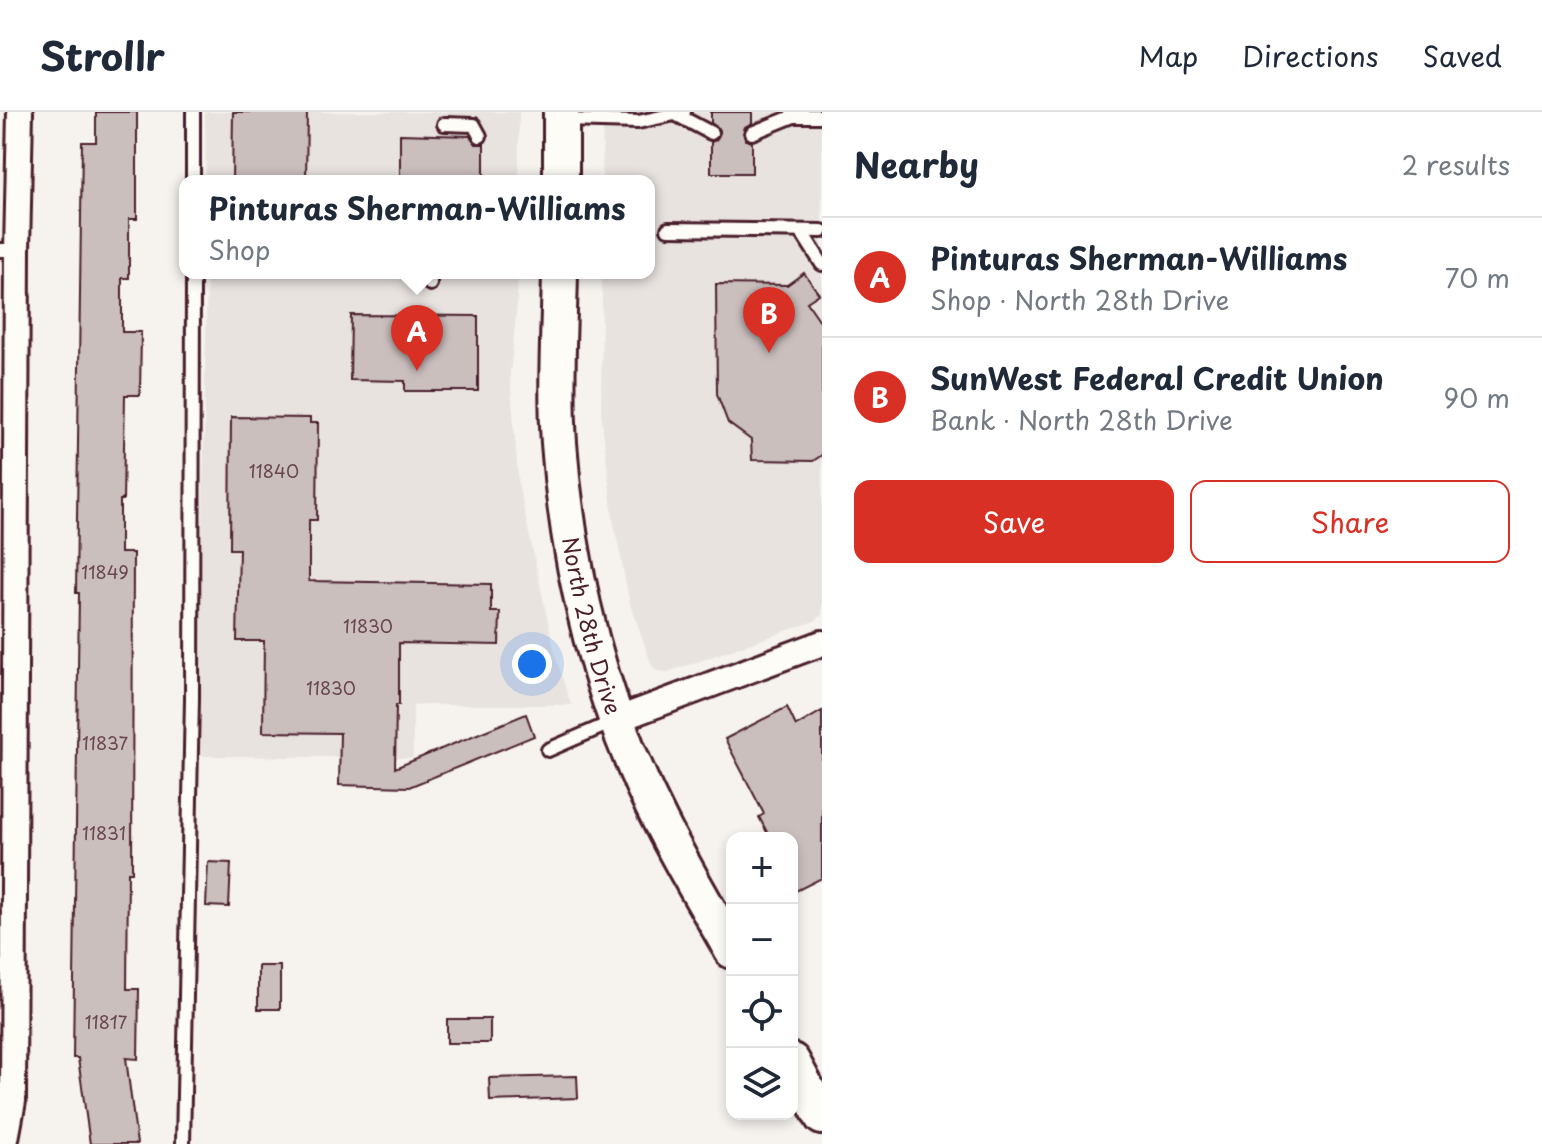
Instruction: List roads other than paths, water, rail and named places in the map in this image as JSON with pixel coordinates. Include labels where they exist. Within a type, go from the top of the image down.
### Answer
[{"type":"street","points":[[5,1144],[13,1101],[7,982],[8,250],[20,112]]},
{"type":"street","points":[[561,116],[561,175]]},
{"type":"street","name":"North 28th Drive","points":[[560,279],[559,441],[580,591],[616,720],[660,821],[726,940]]},
{"type":"street","points":[[616,720],[822,643]]},
{"type":"street","points":[[798,1072],[822,1117]]},
{"type":"lane","points":[[193,112],[193,175]]},
{"type":"lane","points":[[561,116],[638,122],[681,114],[711,133]]},
{"type":"lane","points":[[752,133],[790,114],[822,116]]},
{"type":"lane","points":[[444,124],[474,125],[480,136]]},
{"type":"lane","points":[[668,229],[822,231]]},
{"type":"lane","points":[[801,231],[822,264]]},
{"type":"lane","points":[[183,1144],[192,699],[193,279]]},
{"type":"lane","points":[[548,750],[616,720]]},
{"type":"place","name":"SunWest Federal Credit Union","points":[[769,353]]},
{"type":"place","name":"Pinturas Sherman-Williams","points":[[417,371]]}]
